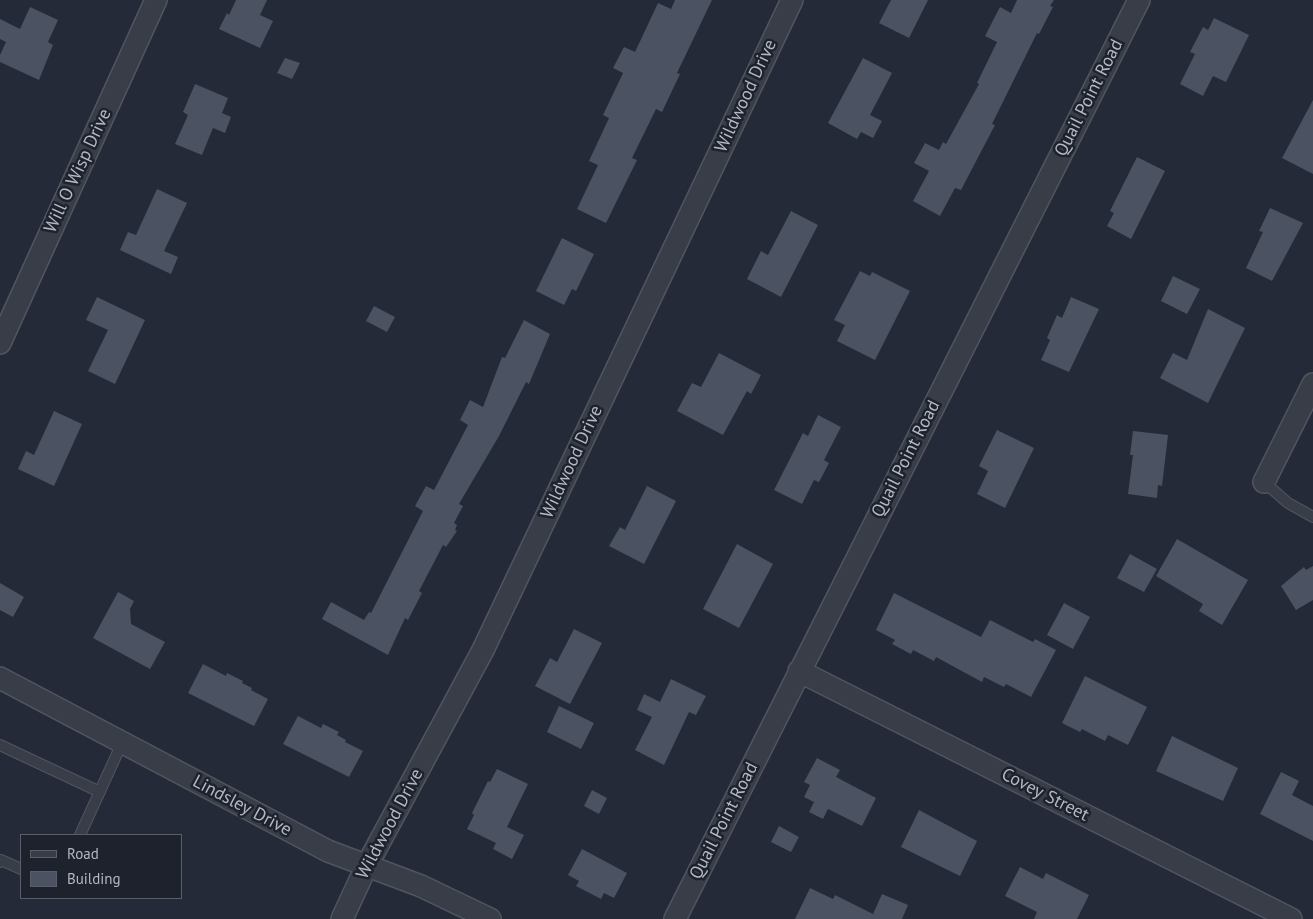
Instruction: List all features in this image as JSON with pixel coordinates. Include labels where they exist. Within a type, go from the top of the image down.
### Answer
[{"type":"street","name":"Will O Wisp Drive","points":[[0,342],[156,0]]},
{"type":"street","name":"Wildwood Drive","points":[[342,919],[366,866],[483,650],[792,0]]},
{"type":"street","name":"Quail Point Road","points":[[675,919],[1139,0]]},
{"type":"street","points":[[1264,482],[1313,384]]},
{"type":"street","name":"Covey Street","points":[[799,672],[1291,919]]},
{"type":"street","name":"Lindsley Drive","points":[[0,678],[328,851],[421,886],[490,919]]},
{"type":"lane","points":[[1264,482],[1288,503],[1313,517]]},
{"type":"lane","points":[[80,834],[122,743]]},
{"type":"lane","points":[[0,745],[100,792]]},
{"type":"lane","points":[[0,861],[20,869]]},
{"type":"building","points":[[236,0],[267,0],[260,15],[273,21],[260,48],[219,29],[227,13],[229,15]]},
{"type":"building","points":[[675,0],[712,0],[677,73],[680,74],[662,112],[656,109],[632,158],[637,160],[606,223],[577,209],[598,165],[589,161],[609,118],[603,115],[623,73],[613,68],[624,47],[635,52],[658,3],[671,9]]},
{"type":"building","points":[[891,0],[928,0],[909,38],[879,23]]},
{"type":"building","points":[[1017,0],[1054,0],[1050,6],[1053,7],[1039,34],[1037,33],[992,124],[995,125],[961,190],[955,188],[940,216],[913,201],[929,171],[914,163],[925,143],[939,150],[943,142],[946,144],[979,84],[977,83],[997,42],[985,36],[1000,7],[1011,13]]},
{"type":"building","points":[[30,7],[58,20],[48,42],[53,45],[39,80],[0,62],[0,55],[6,42],[0,39],[0,19],[20,29]]},
{"type":"building","points":[[1214,18],[1249,35],[1226,82],[1213,76],[1203,96],[1180,84],[1195,54],[1190,52],[1203,27],[1208,30]]},
{"type":"building","points":[[285,58],[300,63],[292,79],[277,73]]},
{"type":"building","points":[[863,58],[892,73],[870,115],[882,121],[873,138],[861,132],[857,139],[828,123]]},
{"type":"building","points":[[195,84],[228,98],[222,113],[231,117],[225,133],[213,128],[202,155],[175,144],[188,115],[183,112]]},
{"type":"building","points":[[1313,100],[1313,174],[1282,158]]},
{"type":"building","points":[[1137,157],[1165,171],[1131,239],[1107,226],[1114,213],[1110,211]]},
{"type":"building","points":[[157,189],[187,203],[164,251],[178,257],[171,274],[120,250],[128,232],[136,235]]},
{"type":"building","points":[[1270,208],[1303,223],[1272,281],[1246,268],[1263,232],[1259,231]]},
{"type":"building","points":[[791,211],[818,225],[781,297],[747,279],[761,251],[768,255]]},
{"type":"building","points":[[562,238],[594,254],[576,291],[572,289],[564,305],[536,291]]},
{"type":"building","points":[[860,271],[870,276],[872,272],[910,291],[875,360],[837,341],[845,325],[834,320]]},
{"type":"building","points":[[1173,276],[1200,289],[1187,314],[1161,301]]},
{"type":"building","points":[[97,297],[145,320],[115,384],[88,371],[108,330],[86,320]]},
{"type":"building","points":[[1071,297],[1099,309],[1069,372],[1041,360],[1050,340],[1047,338],[1057,315],[1062,318]]},
{"type":"building","points":[[374,306],[395,317],[387,332],[366,321]]},
{"type":"building","points":[[1208,309],[1245,328],[1208,403],[1160,378],[1173,353],[1187,360]]},
{"type":"building","points":[[524,320],[550,334],[529,384],[526,382],[499,436],[459,504],[463,506],[454,523],[457,525],[455,530],[457,531],[446,547],[443,545],[419,591],[422,593],[408,620],[405,618],[388,655],[322,619],[331,602],[364,620],[369,612],[371,613],[423,511],[415,506],[426,486],[434,490],[468,425],[460,420],[470,400],[483,407],[502,357],[505,358]]},
{"type":"building","points":[[719,353],[761,375],[751,394],[747,391],[723,435],[677,411],[692,383],[701,387]]},
{"type":"building","points":[[54,411],[82,424],[54,486],[18,469],[26,451],[34,455]]},
{"type":"building","points":[[818,415],[841,427],[824,460],[829,463],[819,482],[814,480],[802,504],[774,490],[803,433],[808,436]]},
{"type":"building","points":[[997,430],[1034,448],[1005,508],[977,494],[988,471],[979,466]]},
{"type":"building","points":[[1133,431],[1168,435],[1162,486],[1158,485],[1157,498],[1128,494],[1133,455],[1130,455]]},
{"type":"building","points":[[647,486],[676,501],[644,564],[609,546],[620,527],[625,530]]},
{"type":"building","points":[[1177,539],[1248,580],[1222,625],[1199,611],[1203,604],[1156,576]]},
{"type":"building","points":[[737,544],[773,564],[739,628],[703,609]]},
{"type":"building","points":[[1130,554],[1157,569],[1144,592],[1117,578]]},
{"type":"building","points":[[1313,566],[1313,600],[1296,610],[1281,586],[1304,567],[1306,570]]},
{"type":"building","points":[[0,583],[24,597],[13,617],[0,610]]},
{"type":"building","points":[[118,592],[134,601],[130,609],[131,624],[165,642],[150,669],[93,638]]},
{"type":"building","points":[[894,593],[981,637],[990,620],[1033,642],[1035,639],[1056,650],[1031,697],[1006,684],[1004,687],[984,677],[982,682],[936,657],[934,661],[913,650],[911,654],[892,644],[895,640],[876,630]]},
{"type":"building","points":[[1064,603],[1090,617],[1073,649],[1047,635]]},
{"type":"building","points":[[574,629],[602,643],[570,704],[535,686],[550,658],[557,662]]},
{"type":"building","points":[[203,664],[226,676],[227,673],[243,681],[242,683],[252,688],[251,690],[268,699],[254,726],[188,693]]},
{"type":"building","points":[[1085,676],[1147,707],[1128,745],[1108,735],[1105,741],[1082,729],[1080,732],[1062,723]]},
{"type":"building","points":[[671,679],[706,696],[696,715],[689,712],[664,765],[635,750],[652,717],[637,710],[644,694],[660,702]]},
{"type":"building","points":[[559,706],[594,723],[581,749],[547,732]]},
{"type":"building","points":[[298,716],[321,728],[323,724],[339,732],[337,735],[346,740],[345,742],[363,751],[349,777],[283,744]]},
{"type":"building","points":[[1172,736],[1238,768],[1223,801],[1156,771]]},
{"type":"building","points":[[817,758],[840,770],[836,777],[876,798],[862,826],[828,809],[823,819],[809,812],[814,802],[804,797],[810,785],[804,782]]},
{"type":"building","points":[[497,769],[528,784],[507,827],[524,835],[512,859],[493,849],[496,843],[467,829],[474,815],[472,813],[488,781],[490,782]]},
{"type":"building","points":[[1281,772],[1299,781],[1292,795],[1313,806],[1313,841],[1260,814]]},
{"type":"building","points":[[592,790],[607,798],[599,814],[584,806]]},
{"type":"building","points":[[919,810],[977,841],[960,876],[901,847]]},
{"type":"building","points":[[779,826],[799,837],[791,852],[771,842]]},
{"type":"building","points":[[582,849],[627,873],[614,898],[604,893],[601,899],[576,886],[579,881],[568,875]]},
{"type":"building","points":[[1020,867],[1043,879],[1046,873],[1089,895],[1077,919],[1034,919],[1037,912],[1005,896]]},
{"type":"building","points":[[810,888],[833,899],[835,895],[873,914],[882,894],[908,905],[902,919],[795,919]]}]
